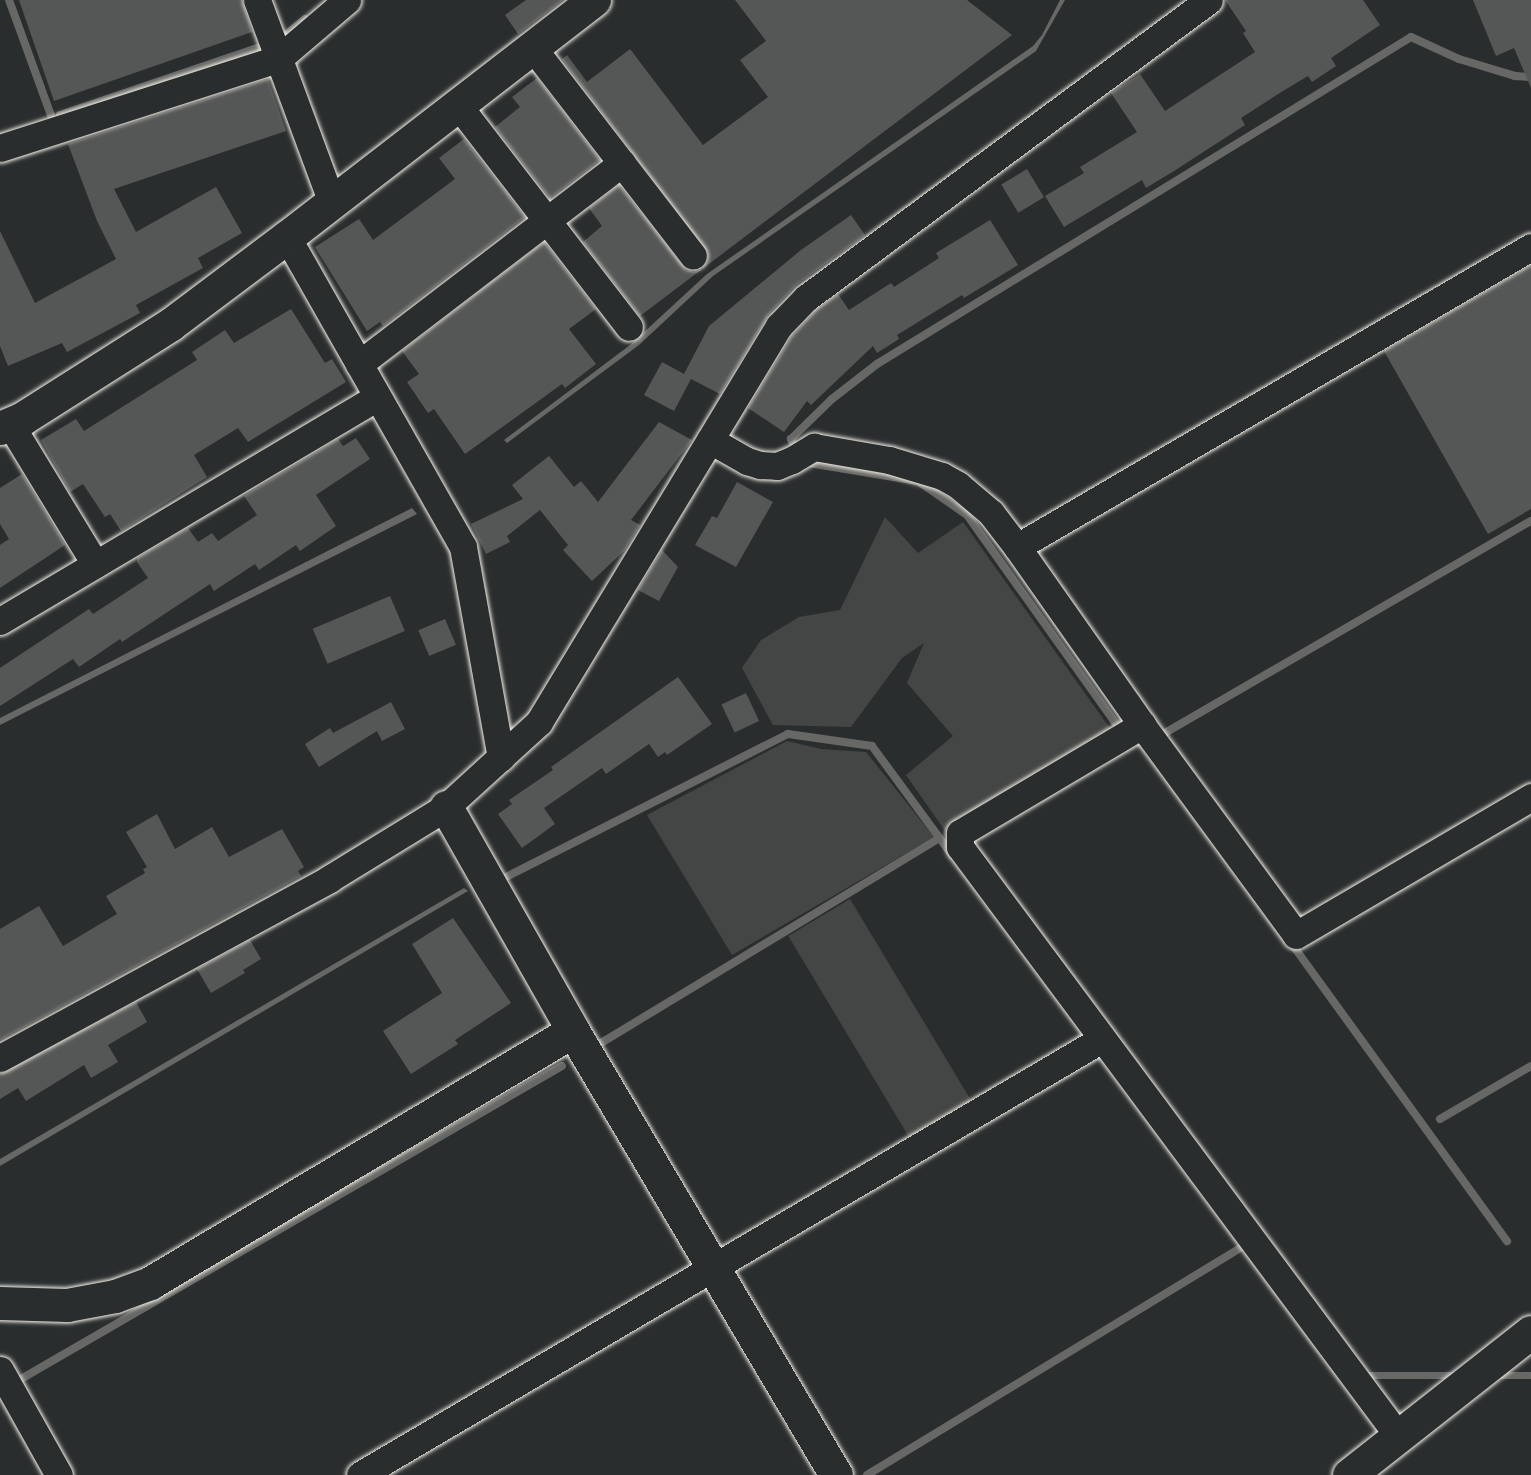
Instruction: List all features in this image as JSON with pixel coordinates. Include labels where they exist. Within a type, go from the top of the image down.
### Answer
[{"type":"street","points":[[257,0],[332,203]]},
{"type":"street","points":[[0,148],[278,59],[347,0]]},
{"type":"street","points":[[95,564],[5,426],[23,418],[171,324],[332,203],[594,0]]},
{"type":"street","points":[[0,1058],[329,879],[446,807],[539,722],[778,326],[806,298],[1209,0]]},
{"type":"street","points":[[533,48],[693,256]]},
{"type":"street","points":[[458,105],[629,327]]},
{"type":"street","points":[[360,364],[622,163]]},
{"type":"street","points":[[287,237],[463,547],[501,758]]},
{"type":"street","points":[[1017,547],[1531,247]]},
{"type":"street","points":[[0,621],[378,397]]},
{"type":"street","points":[[710,440],[747,461],[760,465],[777,466],[814,447],[889,460],[942,476],[975,498],[991,513],[1017,547],[1142,725],[1296,935],[1531,797]]},
{"type":"street","points":[[1142,725],[960,833],[960,847],[1399,1437]]},
{"type":"street","points":[[446,807],[573,1031],[836,1475]]},
{"type":"street","points":[[0,1303],[67,1305],[115,1296],[150,1283],[573,1031]]},
{"type":"street","points":[[360,1475],[1102,1040]]},
{"type":"street","points":[[1349,1475],[1531,1332]]},
{"type":"street","points":[[0,1370],[59,1475]]},
{"type":"shaded area","points":[[1060,0],[1065,0],[1036,51],[713,276],[639,345],[507,443],[504,440],[630,345],[707,274],[1033,46],[1042,35]]},
{"type":"shaded area","points":[[412,508],[417,514],[0,725],[0,718]]},
{"type":"shaded area","points":[[885,517],[918,553],[963,522],[1114,734],[948,835],[906,775],[953,736],[907,683],[924,643],[902,658],[851,727],[773,725],[742,668],[761,640],[799,617],[840,610]]},
{"type":"shaded area","points":[[787,741],[821,749],[866,752],[934,837],[732,955],[647,815]]},
{"type":"shaded area","points":[[464,888],[468,891],[0,1166],[0,1159]]},
{"type":"shaded area","points":[[850,899],[972,1102],[910,1139],[788,936]]},
{"type":"shaded area","points":[[1368,1372],[1531,1372],[1531,1379],[1368,1379]]},
{"type":"building","points":[[19,0],[242,0],[252,32],[54,101]]},
{"type":"building","points":[[526,0],[563,0],[518,34],[505,15]]},
{"type":"building","points":[[735,0],[967,0],[1012,35],[640,316],[583,242],[602,226],[589,208],[619,185],[686,270],[694,272],[702,269],[708,261],[708,253],[562,59],[567,55],[587,82],[630,49],[703,145],[768,97],[740,60],[766,41]]},
{"type":"building","points":[[1225,0],[1363,0],[1380,25],[1331,58],[1336,66],[1312,82],[1308,76],[1278,94],[1241,118],[1245,125],[1174,171],[1146,188],[1142,180],[1064,227],[1045,196],[1084,173],[1080,167],[1137,132],[1111,93],[1140,74],[1165,111],[1255,52],[1243,33],[1246,31]]},
{"type":"building","points":[[1473,0],[1531,0],[1531,88],[1514,48],[1496,56]]},
{"type":"building","points":[[537,78],[600,160],[550,198],[495,127],[520,107],[512,97]]},
{"type":"building","points":[[268,79],[286,131],[114,189],[136,232],[216,187],[242,233],[198,258],[203,268],[136,305],[140,313],[67,352],[62,343],[8,366],[0,346],[0,231],[35,303],[116,259],[97,221],[68,144]]},
{"type":"building","points":[[464,139],[525,217],[383,326],[380,322],[367,331],[315,247],[359,219],[373,240],[455,179],[439,158]]},
{"type":"building","points":[[1027,169],[1044,197],[1018,213],[1001,184]]},
{"type":"building","points":[[851,215],[865,235],[796,285],[768,315],[720,394],[691,379],[674,411],[644,395],[662,362],[684,374],[709,326],[801,250]]},
{"type":"building","points":[[990,220],[1018,265],[964,298],[962,295],[897,335],[899,339],[877,353],[873,346],[811,405],[807,401],[784,432],[748,408],[792,336],[816,310],[838,294],[849,310],[891,283],[894,287],[939,258],[936,253]]},
{"type":"building","points":[[544,242],[596,309],[569,329],[596,364],[565,388],[562,384],[465,454],[434,409],[428,413],[407,382],[419,374],[402,351]]},
{"type":"building","points":[[1531,265],[1531,509],[1488,534],[1384,351]]},
{"type":"building","points":[[291,309],[325,363],[332,359],[346,382],[248,442],[238,428],[194,455],[207,477],[121,531],[110,514],[105,517],[83,484],[70,492],[41,440],[76,419],[84,431],[197,360],[192,352],[225,330],[234,343]]},
{"type":"building","points":[[659,422],[692,440],[631,520],[640,525],[624,551],[592,581],[563,550],[568,545],[540,510],[507,536],[510,542],[486,554],[471,524],[523,499],[512,485],[549,456],[574,487],[581,481],[598,502]]},
{"type":"building","points":[[356,438],[370,459],[316,495],[336,526],[300,551],[296,545],[259,570],[255,564],[214,591],[210,584],[122,642],[120,639],[79,667],[73,659],[0,706],[0,668],[89,609],[93,614],[148,578],[137,562],[137,558],[188,528],[198,542],[212,533],[218,541],[257,515],[244,496],[338,439],[343,446]]},
{"type":"building","points":[[22,474],[65,545],[0,588],[0,545],[9,539],[0,524],[0,488]]},
{"type":"building","points":[[737,482],[773,502],[736,567],[695,545],[712,516],[717,518]]},
{"type":"building","points":[[662,550],[678,567],[659,601],[638,590]]},
{"type":"building","points":[[390,596],[405,631],[328,664],[313,629]]},
{"type":"building","points":[[445,619],[456,645],[429,656],[418,630]]},
{"type":"building","points":[[678,677],[712,724],[667,755],[665,752],[658,757],[649,744],[606,774],[602,768],[544,808],[555,824],[522,848],[498,814],[512,804],[509,800],[553,770],[551,767]]},
{"type":"building","points":[[746,693],[759,721],[735,733],[722,704]]},
{"type":"building","points":[[391,702],[405,729],[382,741],[377,731],[319,767],[305,744],[330,728],[333,733]]},
{"type":"building","points":[[157,814],[175,849],[212,827],[229,857],[282,829],[304,867],[298,871],[301,876],[0,1040],[0,929],[39,906],[63,946],[117,914],[106,896],[145,873],[143,869],[147,867],[126,832]]},
{"type":"building","points":[[453,918],[511,1003],[455,1040],[458,1044],[411,1074],[383,1031],[442,993],[412,944]]},
{"type":"building","points":[[250,940],[261,959],[243,970],[245,973],[211,993],[197,969]]},
{"type":"building","points":[[136,1002],[147,1022],[108,1045],[118,1062],[91,1078],[84,1065],[26,1101],[18,1088],[0,1099],[0,1074]]},
{"type":"waterway","points":[[9,0],[52,118]]},
{"type":"waterway","points":[[284,36],[305,19]]},
{"type":"waterway","points":[[794,446],[791,439],[832,399],[877,364],[1411,37],[1459,59],[1515,76],[1531,77]]},
{"type":"waterway","points":[[60,115],[257,48]]},
{"type":"waterway","points":[[809,463],[918,481],[967,515],[1121,731]]},
{"type":"waterway","points":[[1158,737],[1531,521]]},
{"type":"waterway","points":[[506,877],[788,734],[872,746],[952,855]]},
{"type":"waterway","points":[[601,1043],[940,838]]},
{"type":"waterway","points":[[1289,940],[1507,1241]]},
{"type":"waterway","points":[[14,1383],[562,1066]]},
{"type":"waterway","points":[[1440,1119],[1531,1066]]},
{"type":"waterway","points":[[867,1475],[1244,1246]]}]
